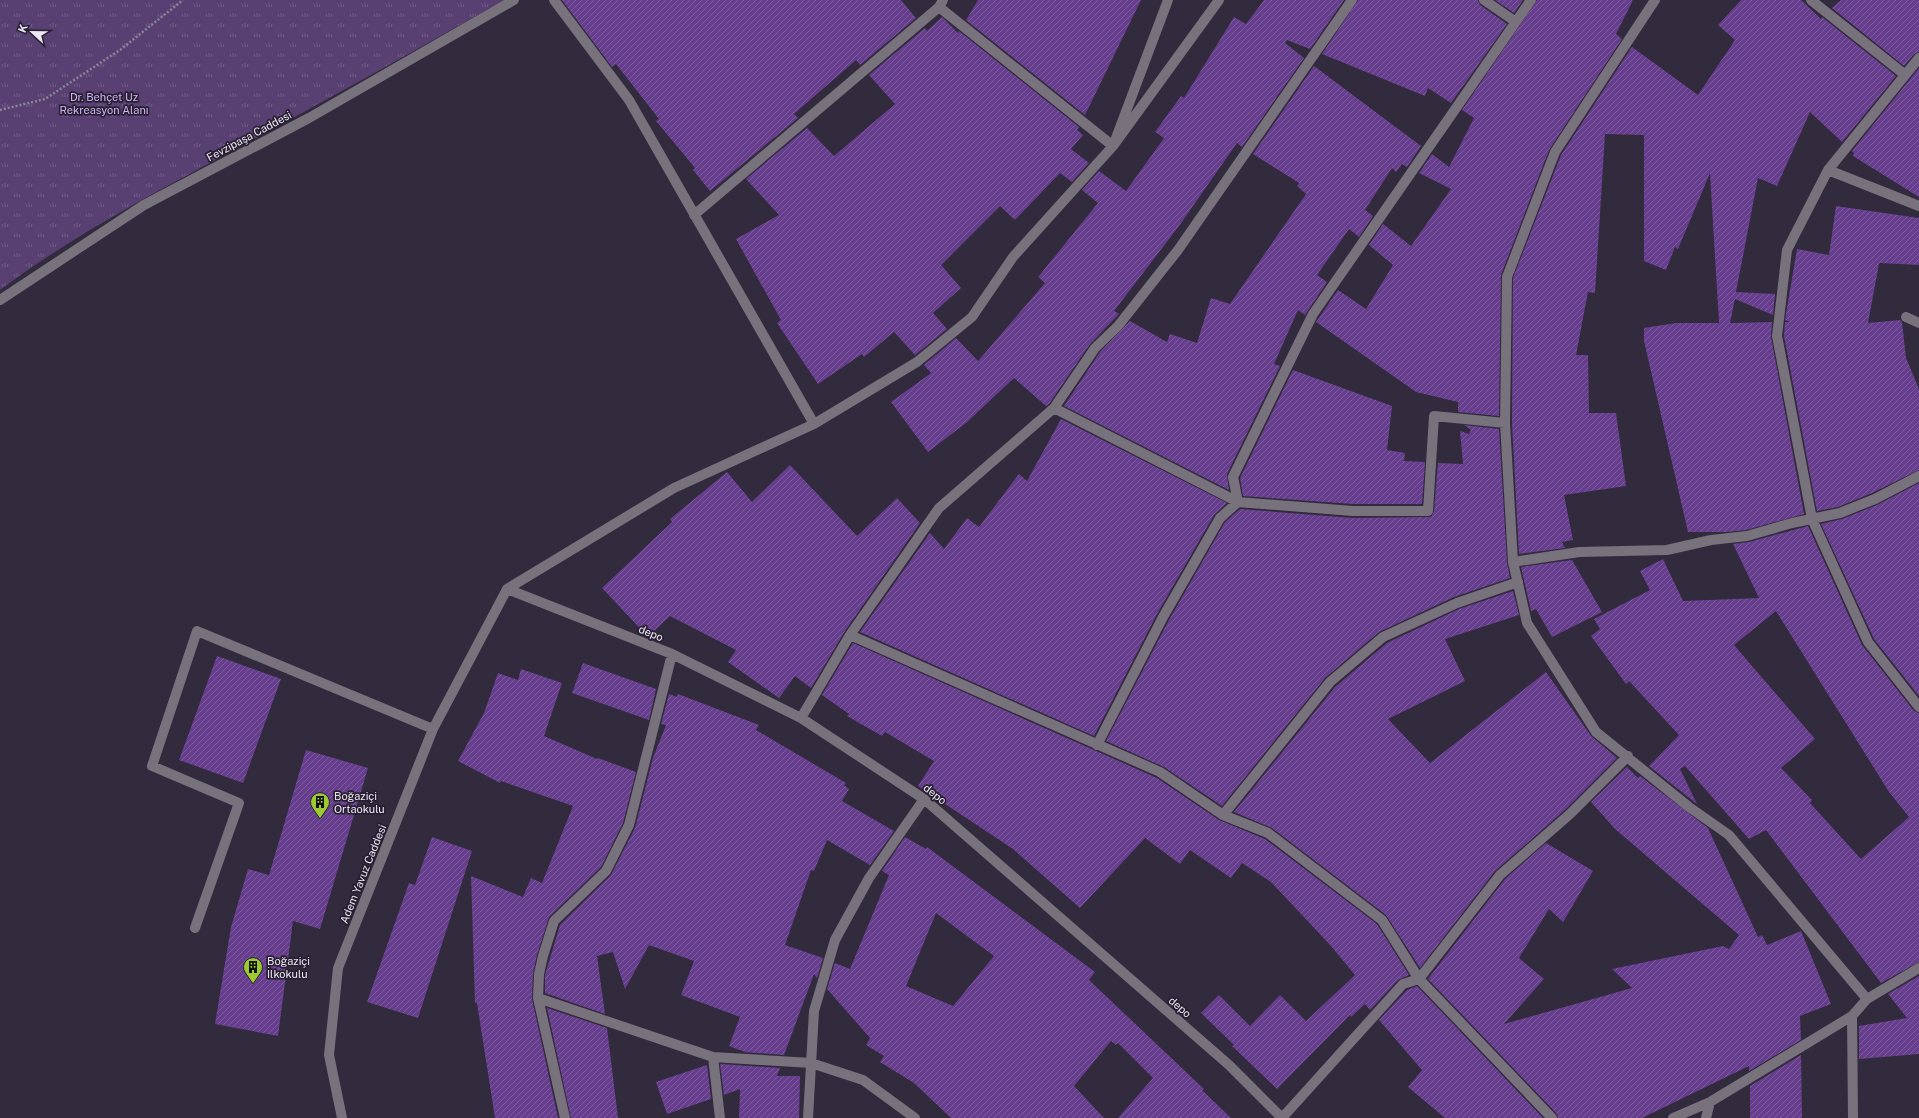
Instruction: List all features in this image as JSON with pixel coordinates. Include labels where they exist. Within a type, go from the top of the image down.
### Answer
[{"type":"street","name":"Fevzipaşa Caddesi","points":[[0,300],[144,205],[309,118],[514,0]]},
{"type":"street","points":[[554,0],[629,100],[814,424]]},
{"type":"street","points":[[1113,146],[1168,0]]},
{"type":"street","points":[[508,589],[674,488],[814,424],[917,362],[972,317],[1013,256],[1113,146],[1219,0]]},
{"type":"street","points":[[801,718],[850,635],[939,508],[1054,408],[1095,348],[1118,326],[1178,250],[1352,0]]},
{"type":"street","points":[[1484,0],[1516,22]]},
{"type":"street","points":[[1238,502],[1232,477],[1313,314],[1531,0]]},
{"type":"street","points":[[1655,0],[1555,152],[1507,277],[1505,423],[1513,562],[1527,622],[1596,732],[1628,756],[1689,807],[1729,835],[1867,999]]},
{"type":"street","points":[[1811,0],[1904,74]]},
{"type":"street","points":[[694,215],[941,3],[1113,146]]},
{"type":"street","points":[[1919,58],[1904,74],[1828,170],[1787,250],[1777,336],[1812,519],[1868,642],[1919,708]]},
{"type":"street","points":[[1828,170],[1919,206]]},
{"type":"street","points":[[1906,317],[1919,323]]},
{"type":"street","points":[[1054,408],[1238,502],[1353,511],[1428,512],[1434,416],[1505,423]]},
{"type":"street","points":[[1513,562],[1579,552],[1667,550],[1710,540],[1747,536],[1840,513],[1875,499],[1919,476]]},
{"type":"street","points":[[1097,745],[1160,624],[1220,518],[1238,502]]},
{"type":"street","points":[[1223,815],[1330,682],[1383,637],[1457,603],[1518,582]]},
{"type":"street","name":"depo","points":[[508,589],[672,654],[801,718],[924,799],[1228,1065],[1282,1118]]},
{"type":"street","name":"Adem Yavuz Caddesi","points":[[342,1118],[329,1055],[338,968],[433,729],[508,589]]},
{"type":"street","points":[[195,928],[239,803],[152,766],[197,632],[433,729]]},
{"type":"street","points":[[850,635],[1160,772],[1223,815],[1268,833],[1382,920],[1419,978],[1552,1118]]},
{"type":"street","points":[[565,1118],[538,998],[539,974],[543,956],[554,921],[606,871],[629,825],[672,654]]},
{"type":"street","points":[[1282,1118],[1403,984],[1419,978],[1500,875],[1570,814],[1628,756]]},
{"type":"street","points":[[808,1118],[814,1011],[835,940],[869,878],[924,799]]},
{"type":"street","points":[[1673,1118],[1710,1102],[1852,1016],[1867,999],[1919,968]]},
{"type":"street","points":[[538,998],[712,1057],[811,1063],[863,1080],[915,1118]]},
{"type":"street","points":[[1852,1016],[1853,1118]]},
{"type":"street","points":[[712,1057],[720,1118]]},
{"type":"street","points":[[1706,1118],[1710,1102]]},
{"type":"path","points":[[0,110],[45,99],[120,50],[183,0]]},
{"type":"green space","name":"Dr. Behçet Uz Rekreasyon Alanı","points":[[0,0],[504,0],[343,91],[120,212],[59,249],[0,290]]},
{"type":"building","points":[[562,0],[901,0],[916,18],[860,65],[856,60],[794,114],[798,118],[710,191],[693,170],[695,168],[656,121],[659,119],[616,64],[612,67]]},
{"type":"building","points":[[978,0],[1141,0],[1085,115],[966,20]]},
{"type":"building","points":[[1264,0],[1344,0],[1310,49],[1287,40],[1285,43],[1304,58],[1242,147],[1237,143],[1179,226],[1114,311],[1119,314],[1090,344],[1049,404],[1046,406],[1014,378],[966,423],[928,452],[891,402],[931,373],[924,365],[956,338],[978,361],[1045,283],[1038,277],[1098,203],[1082,190],[1099,171],[1126,191],[1164,138],[1155,132],[1181,96],[1184,98],[1234,17],[1246,24]]},
{"type":"building","points":[[1358,0],[1478,0],[1480,5],[1507,24],[1451,103],[1428,88],[1425,96],[1322,54]]},
{"type":"building","points":[[1495,0],[1523,0],[1514,13]]},
{"type":"building","points":[[1537,0],[1633,0],[1616,34],[1622,39],[1549,150],[1501,275],[1499,416],[1458,412],[1458,402],[1416,392],[1316,322],[1338,290],[1366,309],[1393,265],[1369,245],[1383,224],[1411,246],[1451,189],[1419,173],[1432,154],[1449,167],[1474,118],[1462,110]]},
{"type":"building","points":[[1741,0],[1801,0],[1821,19],[1822,17],[1896,76],[1842,142],[1810,112],[1777,186],[1758,178],[1736,292],[1775,294],[1773,315],[1735,299],[1730,323],[1772,322],[1771,337],[1804,514],[1746,530],[1727,532],[1688,532],[1644,341],[1644,328],[1676,323],[1719,323],[1710,173],[1678,249],[1675,247],[1666,270],[1644,261],[1644,135],[1605,134],[1595,293],[1588,292],[1576,355],[1588,355],[1589,413],[1616,413],[1626,486],[1564,495],[1573,540],[1562,542],[1565,548],[1519,554],[1512,423],[1513,278],[1561,155],[1632,47],[1698,95],[1735,40],[1718,25]]},
{"type":"building","points":[[1841,0],[1919,0],[1919,52],[1914,54],[1904,66],[1832,8]]},
{"type":"building","points":[[942,17],[958,33],[959,31],[1079,127],[1077,130],[1083,135],[1071,149],[1089,163],[1072,182],[1060,173],[1015,220],[1000,206],[941,265],[961,288],[933,313],[947,329],[915,355],[894,332],[864,357],[862,354],[818,384],[777,323],[781,320],[736,239],[779,215],[746,179],[807,128],[834,156],[895,104],[869,75],[925,28],[927,31]]},
{"type":"building","points":[[1314,66],[1421,146],[1407,167],[1402,164],[1396,172],[1392,168],[1365,210],[1373,216],[1359,237],[1349,229],[1317,275],[1327,282],[1305,315],[1298,310],[1274,364],[1280,366],[1227,474],[1229,490],[1064,406],[1100,352],[1130,321],[1167,342],[1170,334],[1197,343],[1211,298],[1230,304],[1306,194],[1297,186],[1299,183],[1253,154]]},
{"type":"building","points":[[1919,68],[1919,197],[1853,156],[1854,153],[1852,151]]},
{"type":"building","points":[[1836,206],[1919,218],[1919,265],[1879,264],[1868,323],[1900,320],[1902,322],[1906,358],[1919,389],[1919,470],[1872,493],[1838,507],[1817,511],[1784,336],[1785,322],[1790,322],[1785,320],[1797,249],[1829,255]]},
{"type":"building","points":[[1293,370],[1392,406],[1387,450],[1405,453],[1404,461],[1425,462],[1422,504],[1353,504],[1243,496],[1240,478]]},
{"type":"building","points":[[1061,419],[1227,503],[1214,515],[1157,614],[1094,736],[860,632],[930,533],[944,549],[967,518],[979,527],[1019,474],[1027,481]]},
{"type":"building","points":[[1464,425],[1499,429],[1507,562],[1510,578],[1454,597],[1379,632],[1325,678],[1222,806],[1164,767],[1106,741],[1169,620],[1225,522],[1240,509],[1353,518],[1431,517],[1434,511],[1438,463],[1463,464],[1460,431],[1469,434],[1471,430]]},
{"type":"building","points":[[790,465],[857,536],[897,498],[920,523],[845,631],[811,688],[795,676],[779,698],[728,662],[736,650],[670,616],[648,637],[602,588],[672,522],[670,519],[727,472],[752,502]]},
{"type":"building","points":[[1919,483],[1919,696],[1874,639],[1821,524],[1842,519],[1877,505]]},
{"type":"building","points":[[1808,526],[1862,645],[1914,711],[1919,713],[1919,962],[1881,983],[1766,830],[1749,839],[1685,766],[1680,769],[1697,804],[1649,766],[1679,735],[1629,681],[1626,684],[1591,636],[1600,629],[1594,619],[1650,590],[1640,571],[1663,559],[1683,601],[1759,598],[1733,544],[1749,542]],"holes":[[[1776,611],[1889,792],[1909,817],[1861,859],[1810,803],[1812,800],[1781,768],[1815,739],[1734,645]]]},
{"type":"building","points":[[1572,560],[1602,612],[1552,637],[1536,609],[1531,611],[1521,567]]},
{"type":"building","points":[[1513,591],[1519,615],[1445,639],[1465,681],[1388,719],[1430,763],[1546,672],[1591,736],[1617,758],[1566,809],[1495,871],[1420,968],[1386,915],[1272,828],[1234,812],[1335,687],[1387,643],[1459,609]]},
{"type":"building","points":[[853,643],[1157,778],[1219,820],[1265,839],[1377,924],[1409,975],[1398,980],[1370,1010],[1365,1004],[1351,1017],[1350,1015],[1277,1089],[1232,1046],[1234,1045],[1201,1013],[1219,995],[1250,1026],[1280,995],[1306,1021],[1355,975],[1331,946],[1271,882],[1242,863],[1231,878],[1190,850],[1180,864],[1145,838],[1080,908],[1013,849],[918,786],[934,761],[885,732],[882,736],[847,716],[849,714],[822,695]]},
{"type":"building","points":[[217,656],[281,679],[243,783],[179,760]]},
{"type":"building","points":[[583,663],[656,689],[649,720],[572,693]]},
{"type":"building","points":[[521,669],[562,683],[544,736],[597,759],[598,758],[636,772],[623,823],[601,867],[549,917],[537,955],[533,974],[532,999],[558,1118],[495,1118],[477,1003],[475,1003],[471,876],[523,897],[531,878],[542,883],[573,806],[501,781],[500,783],[458,761],[484,713],[498,673],[518,680]]},
{"type":"building","points":[[669,694],[677,697],[678,694],[759,725],[756,730],[846,783],[844,785],[849,789],[842,801],[894,831],[870,865],[827,840],[814,871],[811,870],[785,945],[823,958],[817,978],[814,974],[784,1055],[744,1052],[729,1046],[740,1017],[681,995],[694,961],[649,945],[625,989],[613,952],[597,956],[605,1014],[545,993],[545,975],[560,925],[611,875],[635,828],[653,758],[666,725],[661,724]]},
{"type":"building","name":"Boğaziçi Ortaokulu","points":[[306,750],[368,768],[320,929],[293,921],[278,1036],[215,1024],[231,927],[248,869],[269,875]]},
{"type":"building","points":[[1627,767],[1638,778],[1640,776],[1708,828],[1758,937],[1762,935],[1767,945],[1801,931],[1831,1004],[1800,1016],[1801,1040],[1749,1071],[1749,1066],[1642,1118],[1558,1118],[1557,1114],[1428,979],[1505,879],[1546,843],[1593,871],[1563,922],[1549,909],[1519,958],[1544,979],[1504,1024],[1632,988],[1612,969],[1723,946],[1729,949],[1739,935],[1615,829],[1591,802]]},
{"type":"building","points":[[432,837],[472,851],[418,1018],[367,1002],[409,883],[415,885]]},
{"type":"building","points":[[905,837],[926,849],[927,847],[1095,972],[1089,980],[1204,1089],[1202,1090],[1231,1118],[1118,1118],[1153,1078],[1118,1043],[1116,1045],[1111,1041],[1074,1086],[1104,1118],[951,1118],[914,1083],[880,1062],[884,1056],[866,1045],[870,1038],[827,989],[835,963],[850,969],[889,875],[882,871]],"holes":[[[936,913],[994,956],[953,1006],[906,986]]]},
{"type":"building","points":[[1919,976],[1919,1054],[1859,1059],[1859,1026],[1907,1018],[1888,994]]},
{"type":"building","points":[[1417,986],[1543,1118],[1445,1118],[1408,1087],[1422,1070],[1379,1020],[1407,990]]},
{"type":"building","points":[[547,1008],[607,1028],[618,1118],[571,1118]]},
{"type":"building","points":[[1801,1055],[1802,1118],[1750,1118],[1750,1086]]},
{"type":"building","points":[[720,1064],[780,1068],[777,1076],[800,1076],[799,1118],[739,1118],[740,1089],[724,1095]]},
{"type":"building","points":[[707,1065],[711,1099],[667,1114],[656,1082]]},
{"type":"place","name":"Boğaziçi Ortaokulu","points":[[320,819]]},
{"type":"place","name":"Boğaziçi İlkokulu","points":[[253,984]]}]
